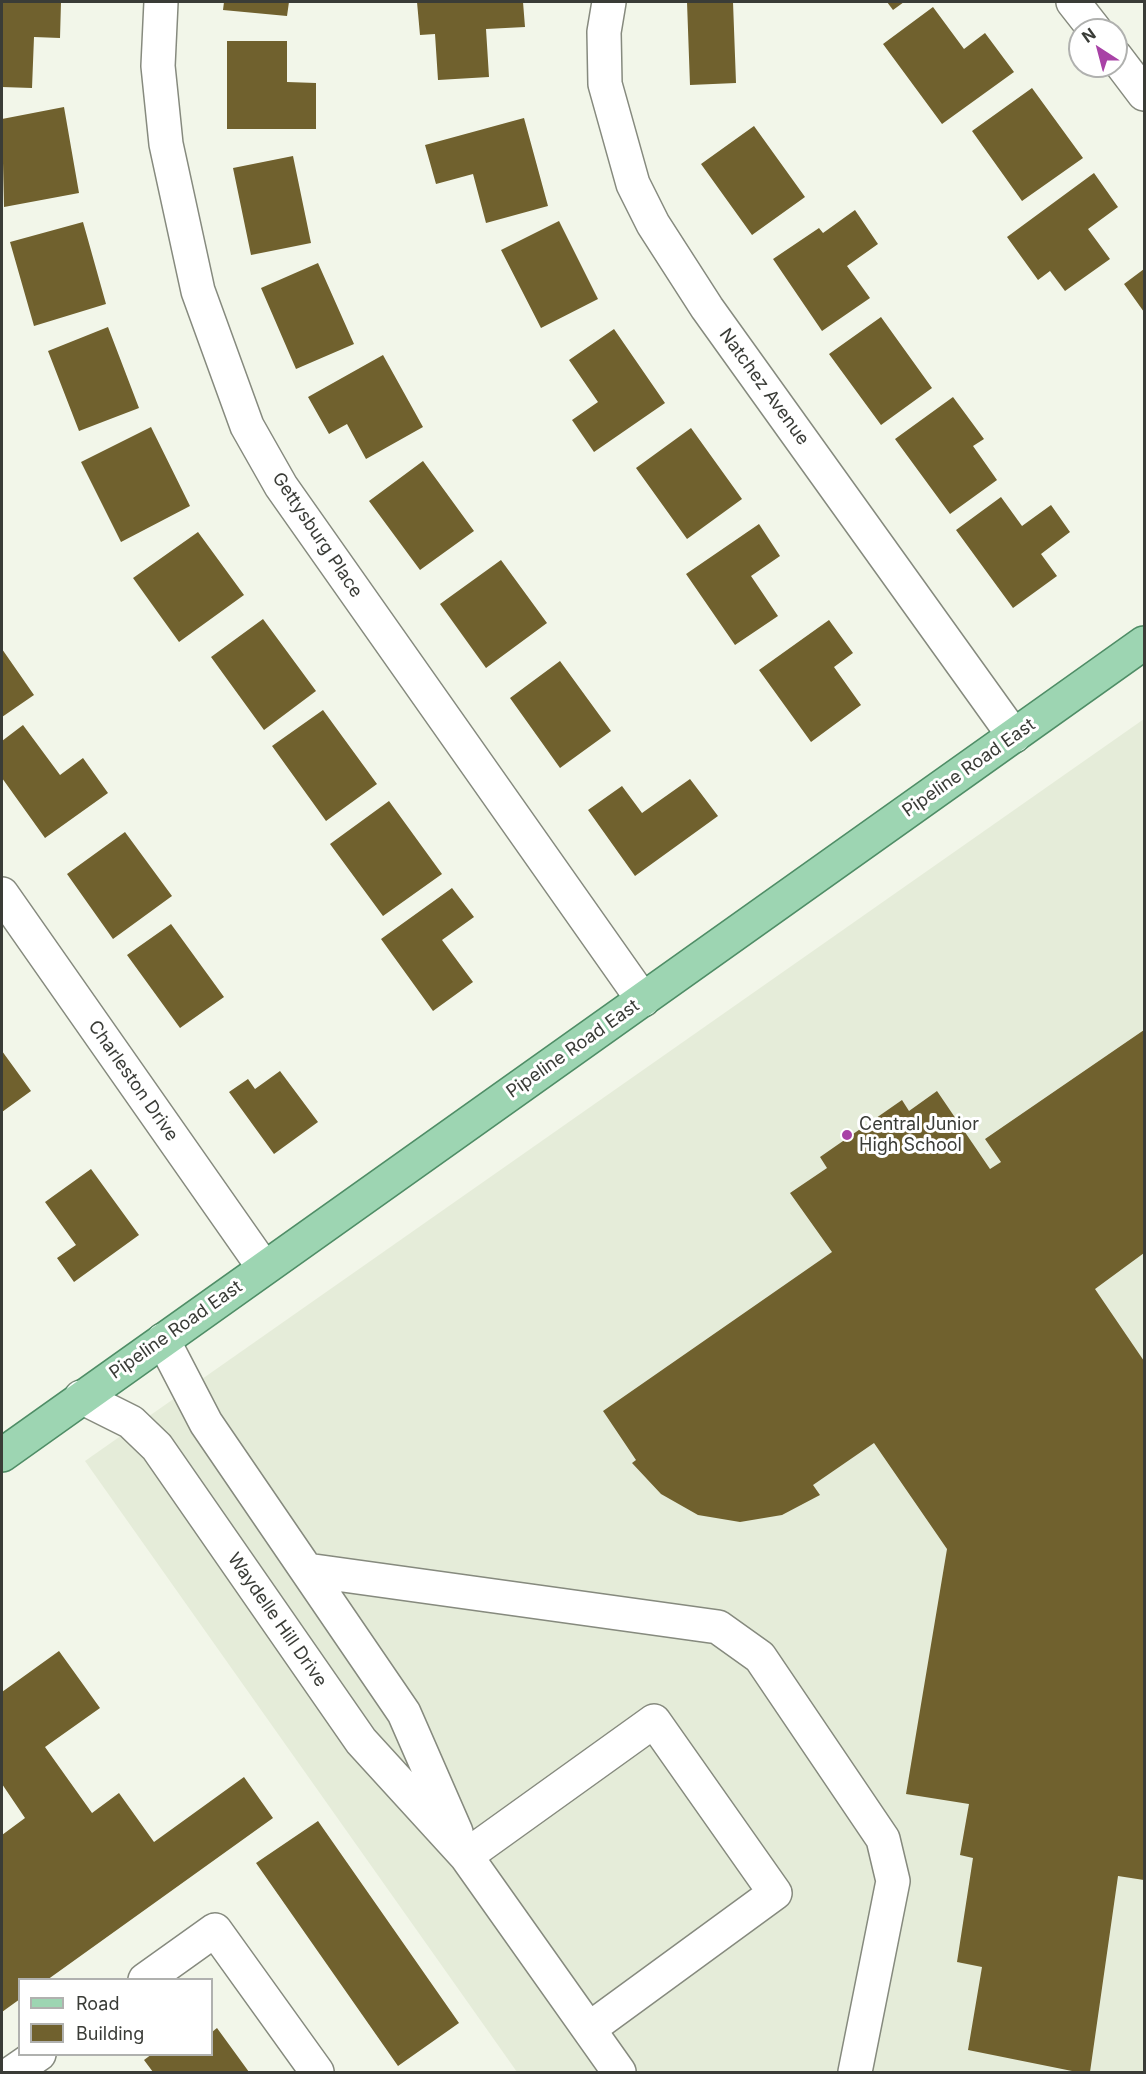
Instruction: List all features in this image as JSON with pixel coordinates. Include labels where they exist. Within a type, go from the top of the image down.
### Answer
[{"type":"main road","name":"Pipeline Road East","points":[[2,1455],[1144,643]]},
{"type":"street","name":"Gettysburg Place","points":[[161,2],[158,66],[166,144],[198,291],[247,426],[281,486],[643,1000]]},
{"type":"street","name":"Natchez Avenue","points":[[609,2],[604,32],[605,84],[633,184],[652,224],[714,318],[1014,736]]},
{"type":"street","points":[[1073,2],[1086,18]]},
{"type":"street","points":[[1128,73],[1144,94]]},
{"type":"street","name":"Charleston Drive","points":[[2,894],[264,1268]]},
{"type":"street","name":"Waydelle Hill Drive","points":[[164,1340],[206,1423],[404,1713],[466,1856]]},
{"type":"street","name":"Waydelle Hill Drive","points":[[81,1397],[131,1422],[157,1448],[361,1741],[466,1856],[619,2073]]},
{"type":"street","points":[[307,1570],[718,1627],[760,1657],[883,1839],[892,1881],[855,2073]]},
{"type":"street","points":[[466,1856],[654,1721],[775,1893],[588,2029]]},
{"type":"street","points":[[148,1978],[215,1929],[317,2073]]},
{"type":"street","points":[[13,2073],[38,2056]]},
{"type":"shaded area","name":"Central Junior High School","points":[[1144,719],[1144,2072],[517,2072],[85,1461]]},
{"type":"building","points":[[2,2],[61,2],[60,38],[34,37],[32,88],[2,87]]},
{"type":"building","points":[[224,2],[289,2],[287,16],[223,10]]},
{"type":"building","points":[[417,2],[523,2],[525,27],[486,29],[489,77],[438,80],[435,34],[420,35]]},
{"type":"building","points":[[687,2],[733,2],[736,83],[690,85]]},
{"type":"building","points":[[887,2],[904,2],[893,10]]},
{"type":"building","points":[[933,7],[964,49],[985,33],[1014,72],[942,124],[883,44]]},
{"type":"building","points":[[227,41],[287,41],[287,82],[316,83],[316,129],[227,129]]},
{"type":"building","points":[[1032,88],[1083,158],[1022,201],[972,131]]},
{"type":"building","points":[[64,107],[79,193],[4,207],[2,119]]},
{"type":"building","points":[[524,118],[548,206],[486,223],[473,174],[436,184],[425,145]]},
{"type":"building","points":[[754,126],[805,197],[752,235],[701,164]]},
{"type":"building","points":[[293,156],[311,243],[251,255],[233,168]]},
{"type":"building","points":[[1094,173],[1118,207],[1088,229],[1110,259],[1065,291],[1050,271],[1038,280],[1007,237]]},
{"type":"building","points":[[855,210],[878,244],[847,266],[870,298],[822,331],[773,259],[819,228],[823,233]]},
{"type":"building","points":[[559,221],[598,299],[541,328],[501,250]]},
{"type":"building","points":[[83,222],[106,304],[34,326],[10,242]]},
{"type":"building","points":[[318,263],[354,344],[296,369],[261,288]]},
{"type":"building","points":[[1144,269],[1144,312],[1124,284]]},
{"type":"building","points":[[881,317],[932,388],[881,425],[829,354]]},
{"type":"building","points":[[108,327],[139,408],[79,431],[48,351]]},
{"type":"building","points":[[614,329],[665,403],[594,452],[572,420],[598,402],[569,360]]},
{"type":"building","points":[[383,355],[423,427],[366,459],[347,424],[329,434],[308,397]]},
{"type":"building","points":[[953,397],[984,439],[973,446],[997,480],[950,514],[895,439]]},
{"type":"building","points":[[151,427],[190,506],[121,542],[81,462]]},
{"type":"building","points":[[691,428],[742,499],[687,539],[636,468]]},
{"type":"building","points":[[423,461],[474,531],[420,570],[369,501]]},
{"type":"building","points":[[1001,497],[1022,526],[1051,505],[1070,532],[1041,554],[1057,576],[1013,608],[956,530]]},
{"type":"building","points":[[759,524],[780,556],[751,576],[778,616],[735,645],[686,574]]},
{"type":"building","points":[[198,532],[244,595],[179,642],[133,578]]},
{"type":"building","points":[[501,560],[547,623],[486,668],[440,604]]},
{"type":"building","points":[[263,619],[316,691],[264,730],[211,657]]},
{"type":"building","points":[[829,620],[853,653],[834,667],[861,705],[811,742],[759,670]]},
{"type":"building","points":[[2,649],[34,695],[2,717]]},
{"type":"building","points":[[560,661],[611,731],[560,768],[510,698]]},
{"type":"building","points":[[323,710],[377,784],[326,821],[272,746]]},
{"type":"building","points":[[23,725],[60,775],[83,758],[108,793],[45,838],[2,778],[2,741]]},
{"type":"building","points":[[690,779],[718,816],[635,876],[588,810],[622,786],[642,813]]},
{"type":"building","points":[[389,801],[442,874],[383,916],[330,844]]},
{"type":"building","points":[[125,832],[172,896],[113,939],[67,874]]},
{"type":"building","points":[[452,888],[474,917],[442,940],[473,982],[433,1011],[381,939]]},
{"type":"building","points":[[171,924],[224,997],[180,1028],[127,955]]},
{"type":"building","points":[[1144,1030],[1144,1253],[1095,1289],[1144,1361],[1144,1880],[1118,1876],[1090,2072],[1077,2072],[968,2050],[982,1967],[957,1962],[973,1858],[960,1855],[969,1804],[906,1794],[947,1549],[874,1443],[813,1485],[820,1495],[782,1515],[740,1522],[698,1515],[661,1494],[632,1463],[636,1460],[603,1411],[832,1252],[790,1193],[827,1168],[820,1157],[902,1100],[909,1111],[937,1091],[990,1169],[1001,1162],[985,1139]]},
{"type":"building","points":[[2,1051],[31,1091],[2,1112]]},
{"type":"building","points":[[280,1071],[318,1122],[274,1154],[229,1092],[248,1079],[255,1089]]},
{"type":"building","points":[[91,1169],[139,1235],[74,1282],[57,1258],[76,1245],[45,1202]]},
{"type":"building","points":[[59,1651],[100,1708],[45,1747],[92,1813],[119,1793],[154,1842],[244,1777],[273,1818],[50,1978],[18,1978],[18,2000],[2,2012],[2,1835],[25,1818],[2,1784],[2,1692]]},
{"type":"building","points":[[318,1821],[459,2023],[398,2066],[256,1863]]},
{"type":"building","points":[[217,2028],[249,2072],[153,2072],[144,2060],[149,2056],[213,2056],[213,2031]]},
{"type":"place","name":"Central Junior High School","points":[[847,1135]]}]
